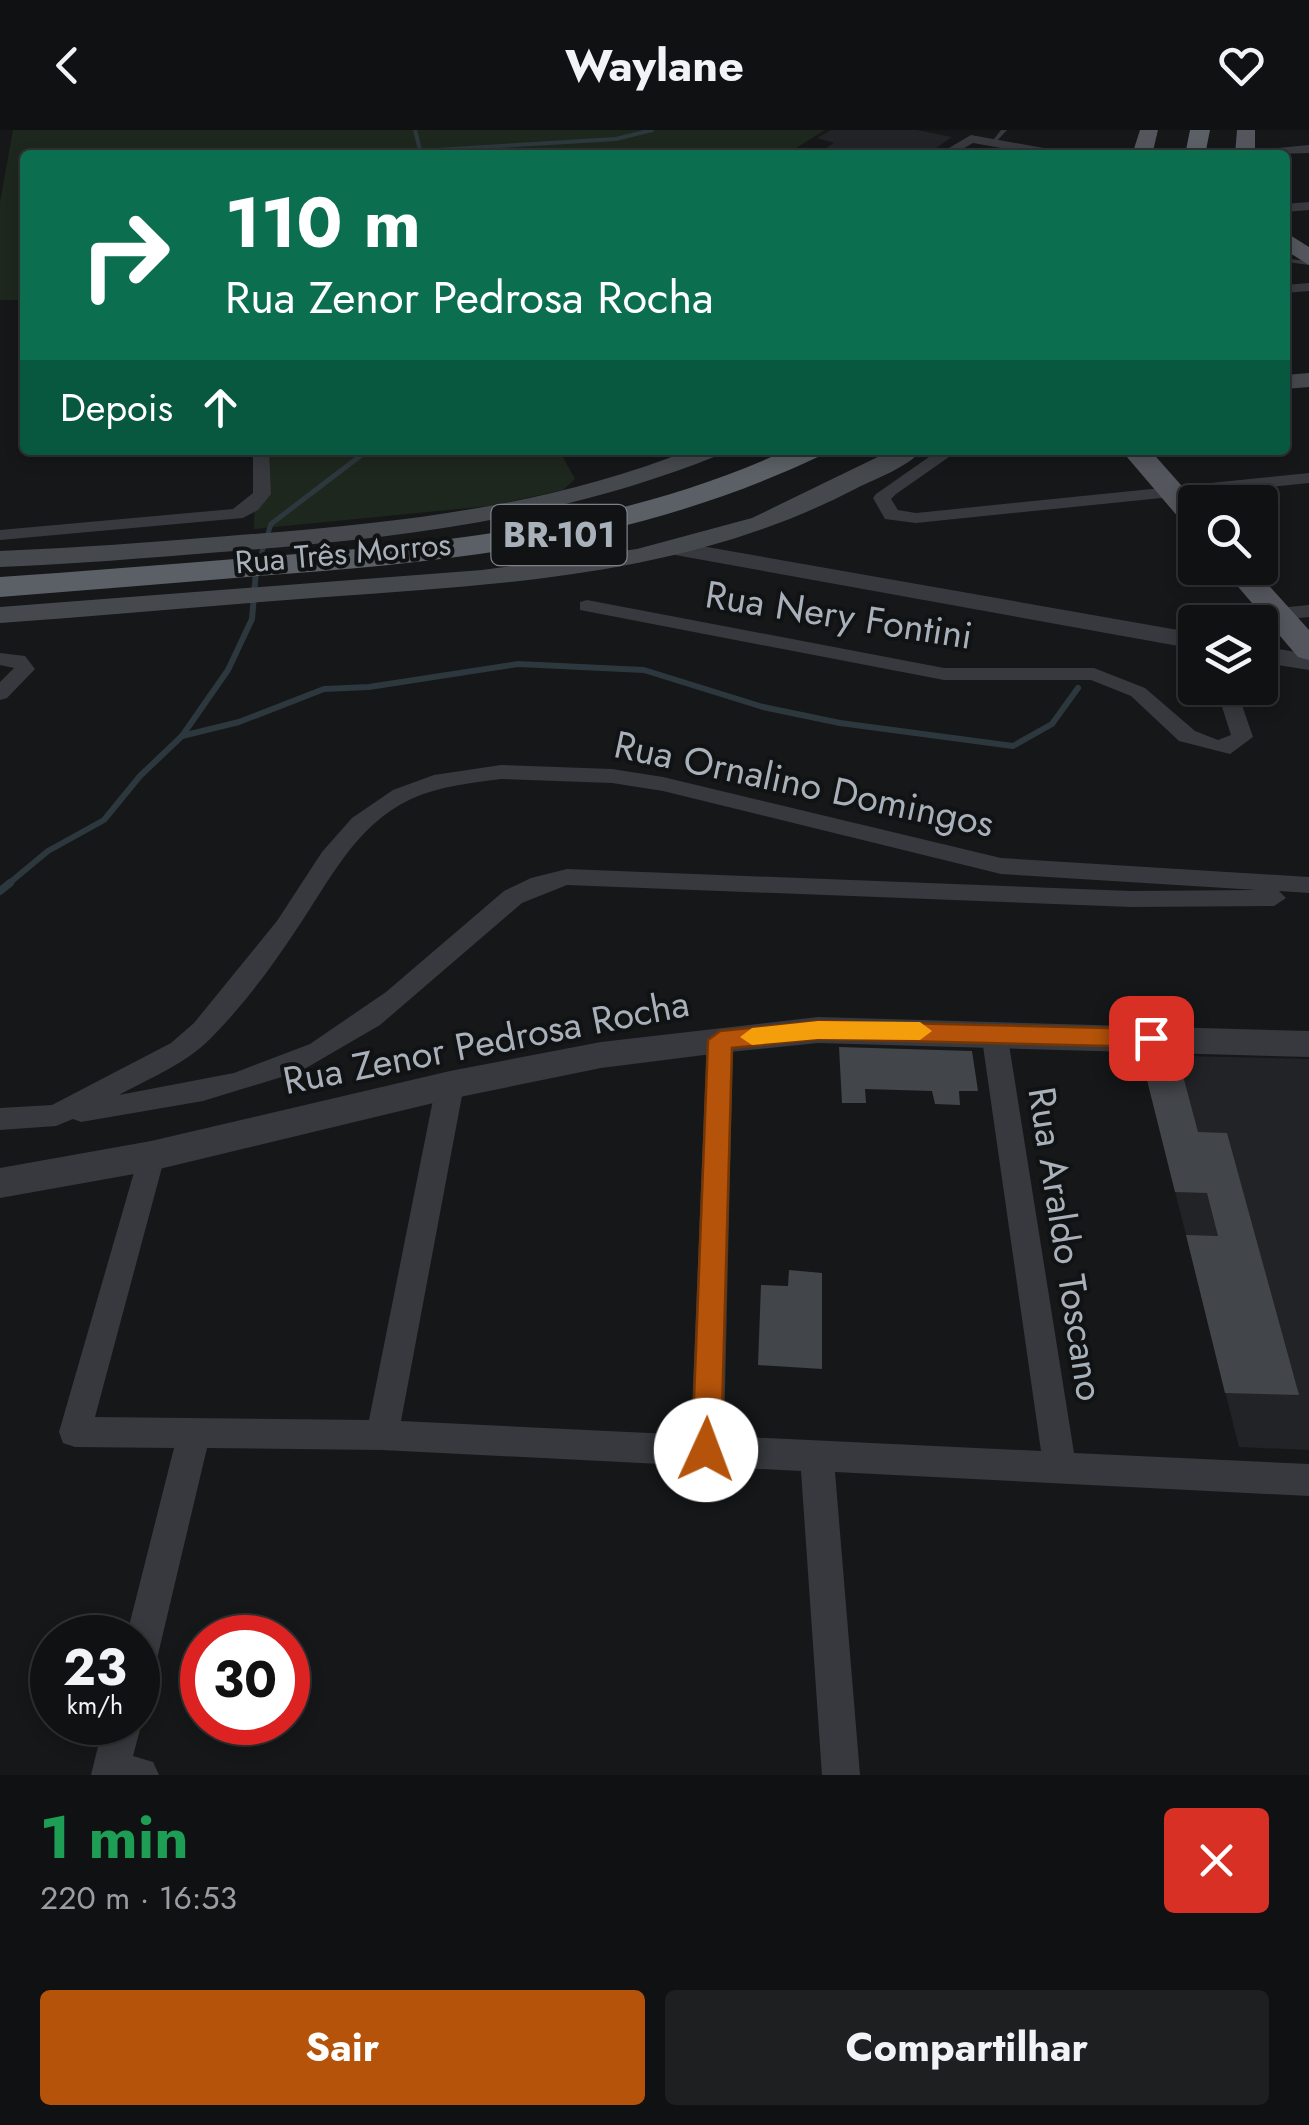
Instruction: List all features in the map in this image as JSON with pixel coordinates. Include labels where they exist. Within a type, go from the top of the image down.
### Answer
[{"type":"highway","name":"BR-101","points":[[0,587],[460,549],[604,526],[696,499],[798,455]]},
{"type":"main road","name":"Rua Três Morros","points":[[0,615],[216,571],[333,536],[457,524],[523,511],[632,482],[699,455]]},
{"type":"main road","name":"Rua Três Morros","points":[[0,559],[216,571],[322,590],[558,568],[673,548],[734,532],[837,491],[901,455]]},
{"type":"main road","points":[[1140,455],[1178,500]]},
{"type":"main road","points":[[1259,585],[1293,612],[1309,650]]},
{"type":"street","points":[[951,150],[966,140],[1034,150]]},
{"type":"street","points":[[0,535],[237,514],[252,506],[262,494],[261,455]]},
{"type":"street","points":[[944,455],[882,498],[890,516],[916,518],[1309,478]]},
{"type":"street","points":[[734,532],[757,560]]},
{"type":"street","points":[[673,548],[1178,638]]},
{"type":"street","name":"Rua Nery Fontini","points":[[587,606],[944,674],[1094,674],[1138,692],[1187,736],[1216,746],[1237,744],[1242,737],[1232,705]]},
{"type":"street","points":[[1278,657],[1309,662]]},
{"type":"street","points":[[0,659],[24,664],[26,670],[0,694]]},
{"type":"street","name":"Rua Ornalino Domingos","points":[[0,1120],[56,1114],[180,1050],[203,1030],[286,927],[330,858],[360,823],[401,794],[442,780],[501,772],[612,776],[663,784],[1001,866],[1309,889]]},
{"type":"street","points":[[56,1114],[196,1092],[265,1074],[317,1052],[357,1028],[513,898],[538,884],[567,877],[1149,899],[1268,898],[1309,889]]},
{"type":"street","name":"Rua Zenor Pedrosa Rocha","points":[[0,1182],[151,1156],[450,1085],[601,1055],[720,1040],[818,1030],[994,1032],[1309,1044]]},
{"type":"street","name":"Rua Araldo Toscano","points":[[994,1032],[1060,1467]]},
{"type":"street","points":[[706,1450],[720,1040]]},
{"type":"street","points":[[382,1435],[450,1085]]},
{"type":"street","points":[[151,1156],[75,1432],[382,1435],[1309,1480]]},
{"type":"street","points":[[150,1615],[194,1434]]},
{"type":"street","points":[[817,1456],[841,1775]]},
{"type":"street","points":[[124,1745],[125,1774]]},
{"type":"lane","points":[[993,142],[1004,130]]},
{"type":"shaded area","points":[[13,130],[825,130],[793,150],[20,150],[20,300],[0,300],[0,202]]},
{"type":"shaded area","points":[[831,130],[917,130],[952,137],[933,150],[823,150],[834,143],[817,138]]},
{"type":"shaded area","points":[[255,455],[562,455],[575,479],[563,490],[489,506],[254,529]]},
{"type":"shaded area","points":[[1141,1055],[1309,1059],[1309,1450],[1239,1447]]},
{"type":"building","points":[[839,1047],[972,1051],[978,1091],[959,1091],[960,1105],[935,1104],[932,1091],[865,1089],[866,1103],[842,1103]]},
{"type":"building","points":[[1141,1056],[1178,1057],[1198,1132],[1227,1133],[1299,1395],[1225,1393],[1186,1235],[1218,1236],[1207,1193],[1175,1192]]},
{"type":"building","points":[[789,1270],[822,1273],[822,1369],[758,1365],[761,1285],[788,1286]]},
{"type":"waterway","points":[[415,130],[420,150]]},
{"type":"waterway","points":[[436,150],[616,139],[652,130]]},
{"type":"waterway","points":[[255,573],[271,524],[361,455]]},
{"type":"waterway","points":[[182,736],[228,670],[252,619],[256,571]]},
{"type":"waterway","points":[[182,736],[239,722],[324,689],[369,687],[518,664],[644,670],[763,707],[840,723],[1013,746],[1052,724],[1078,688]]},
{"type":"waterway","points":[[7,885],[48,851],[104,820],[140,776],[182,736]]},
{"type":"waterway","points":[[0,891],[10,883]]},
{"type":"slow traffic","points":[[752,1037],[818,1030],[920,1031]]},
{"type":"route","points":[[706,1450],[720,1040],[818,1030],[1151,1038]]}]
